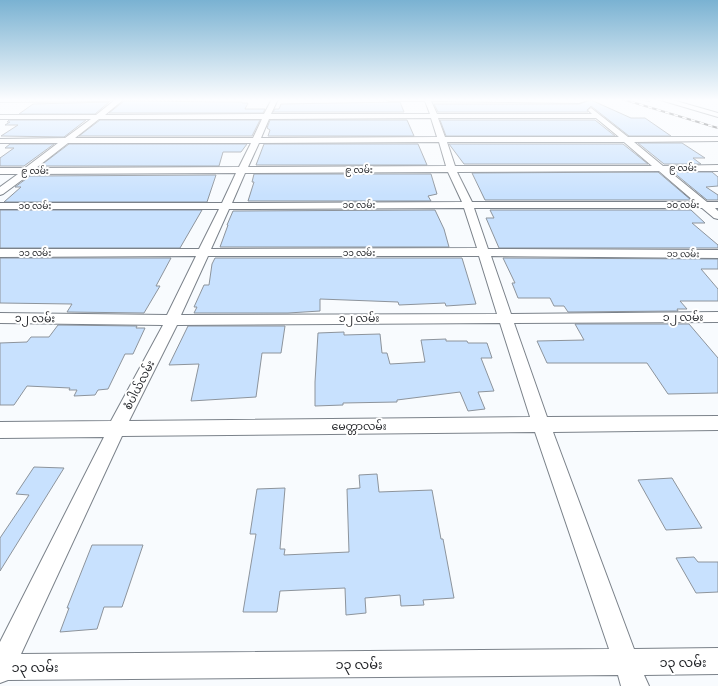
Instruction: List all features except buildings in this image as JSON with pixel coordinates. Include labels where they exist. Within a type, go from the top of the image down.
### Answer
[{"type":"street","points":[[0,192],[81,131]]},
{"type":"street","name":"စံပါယ်လမ်း","points":[[0,668],[117,428],[172,320],[259,131]]},
{"type":"street","points":[[439,131],[452,170],[468,205],[541,425],[635,686]]},
{"type":"street","points":[[616,131],[718,216]]},
{"type":"street","points":[[0,141],[718,140]]},
{"type":"street","name":"၉ လမ်း","points":[[0,171],[718,168]]},
{"type":"street","name":"၁၀ လမ်း","points":[[0,206],[718,205]]},
{"type":"street","name":"၁၁ လမ်း","points":[[0,253],[484,252],[718,254]]},
{"type":"street","name":"၁၂ လမ်း","points":[[0,318],[172,320],[718,317]]},
{"type":"street","name":"မေတ္တာလမ်း","points":[[0,430],[718,423]]},
{"type":"street","name":"၁၃ လမ်း","points":[[0,668],[718,661]]}]
